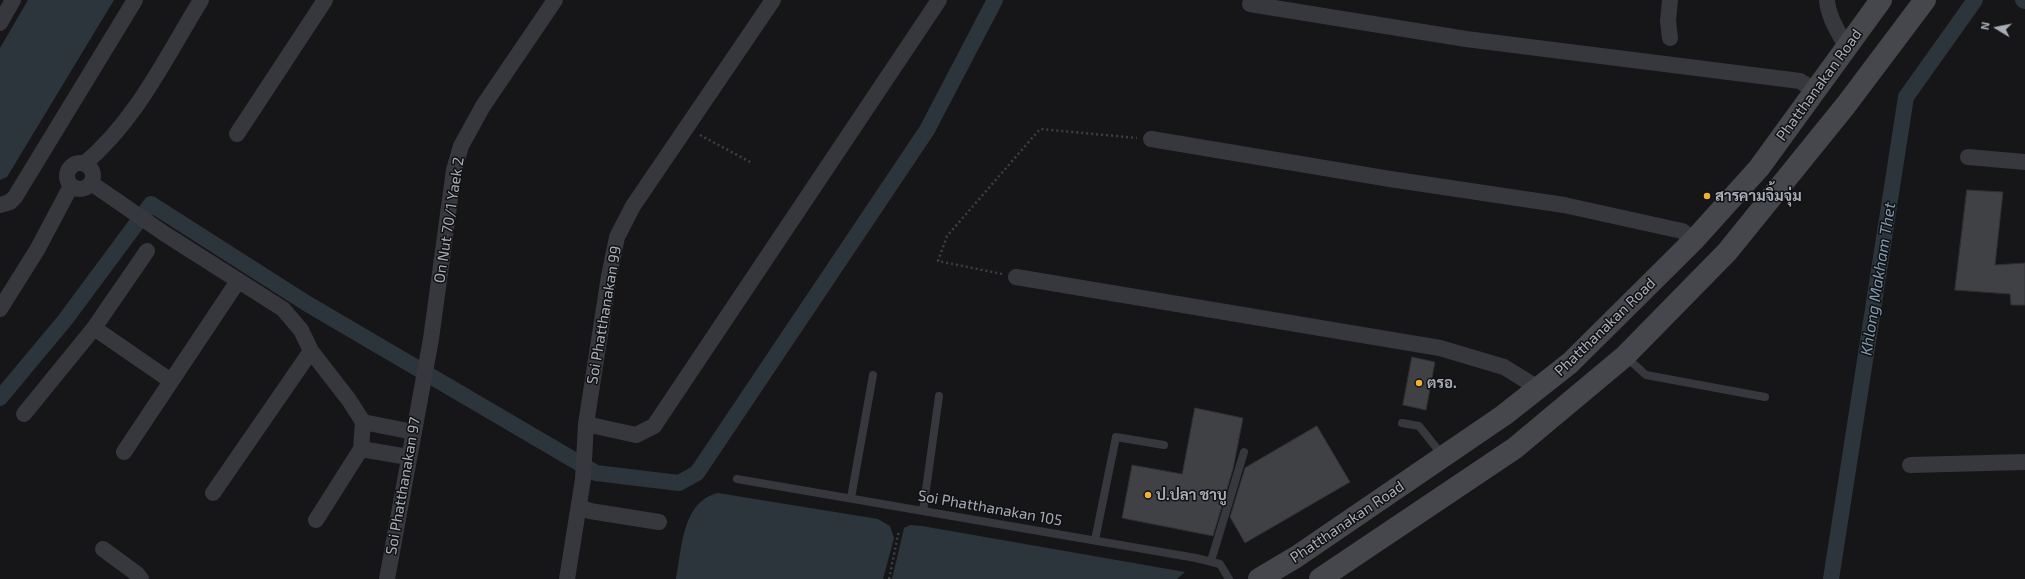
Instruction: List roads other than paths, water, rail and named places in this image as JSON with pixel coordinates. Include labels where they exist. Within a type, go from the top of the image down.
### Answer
[{"type":"main road","name":"Phatthanakan Road","points":[[1259,579],[1296,557],[1444,457],[1504,415],[1570,363],[1694,240],[1759,168],[1881,0]]},
{"type":"main road","name":"Phatthanakan Road","points":[[1320,579],[1515,448],[1625,356],[1727,252],[1846,105],[1925,0]]},
{"type":"street","points":[[0,23],[13,0]]},
{"type":"street","points":[[0,205],[10,202],[15,198],[135,0]]},
{"type":"street","points":[[97,188],[81,190],[71,186],[66,177],[70,168],[74,165],[84,164],[100,151],[127,120],[201,0]]},
{"type":"street","points":[[237,134],[325,0]]},
{"type":"street","name":"On Nut 70/1 Yaek 2","points":[[420,394],[430,339],[454,170],[461,146],[484,106],[555,0]]},
{"type":"street","points":[[586,424],[636,435],[654,426],[939,0]]},
{"type":"street","points":[[1670,0],[1668,21],[1670,38]]},
{"type":"street","points":[[1827,0],[1827,6],[1836,28],[1847,48]]},
{"type":"street","name":"Soi Phatthanakan 99","points":[[568,579],[580,507],[586,424],[609,276],[617,237],[633,206],[687,128],[771,1]]},
{"type":"street","points":[[1250,4],[1466,39],[1800,81],[1815,91]]},
{"type":"street","points":[[1151,139],[1390,180],[1564,204],[1682,231],[1694,240]]},
{"type":"street","points":[[1968,157],[2025,162]]},
{"type":"street","points":[[84,164],[92,172],[97,188],[283,309],[301,330],[311,351],[364,422],[361,449],[316,520]]},
{"type":"street","points":[[0,309],[37,250],[71,186]]},
{"type":"street","points":[[24,414],[94,328],[147,251]]},
{"type":"street","points":[[1016,277],[1440,348],[1504,367],[1538,388]]},
{"type":"street","points":[[124,452],[238,281]]},
{"type":"street","points":[[94,328],[171,381]]},
{"type":"street","points":[[213,493],[311,351]]},
{"type":"street","name":"Soi Phatthanakan 97","points":[[387,579],[420,394]]},
{"type":"street","points":[[364,422],[413,432]]},
{"type":"street","points":[[361,449],[408,457]]},
{"type":"street","points":[[1910,465],[2025,462]]},
{"type":"street","points":[[580,507],[590,512],[658,522]]},
{"type":"street","points":[[103,549],[137,574],[141,579]]},
{"type":"lane","points":[[1625,356],[1646,375],[1764,397]]},
{"type":"lane","points":[[851,498],[873,375]]},
{"type":"lane","points":[[923,511],[939,396]]},
{"type":"lane","points":[[1402,423],[1419,426],[1444,457]]},
{"type":"lane","points":[[1095,540],[1116,436],[1164,446]]},
{"type":"lane","points":[[1211,562],[1244,452]]},
{"type":"lane","name":"Soi Phatthanakan 105","points":[[737,479],[1095,540],[1211,562],[1220,564],[1229,579]]},
{"type":"waterway","points":[[0,398],[65,320],[151,204],[306,303],[596,473],[679,483],[697,473],[927,130],[995,0]]},
{"type":"waterway","name":"Khlong Makham Thet","points":[[1831,579],[1906,97],[1975,0]]},
{"type":"place","name":"สารคามจิ้มจุ่ม","points":[[1707,196]]},
{"type":"place","name":"ตรอ.","points":[[1419,383]]},
{"type":"place","name":"ป.ปลา ชาบู","points":[[1148,495]]}]
